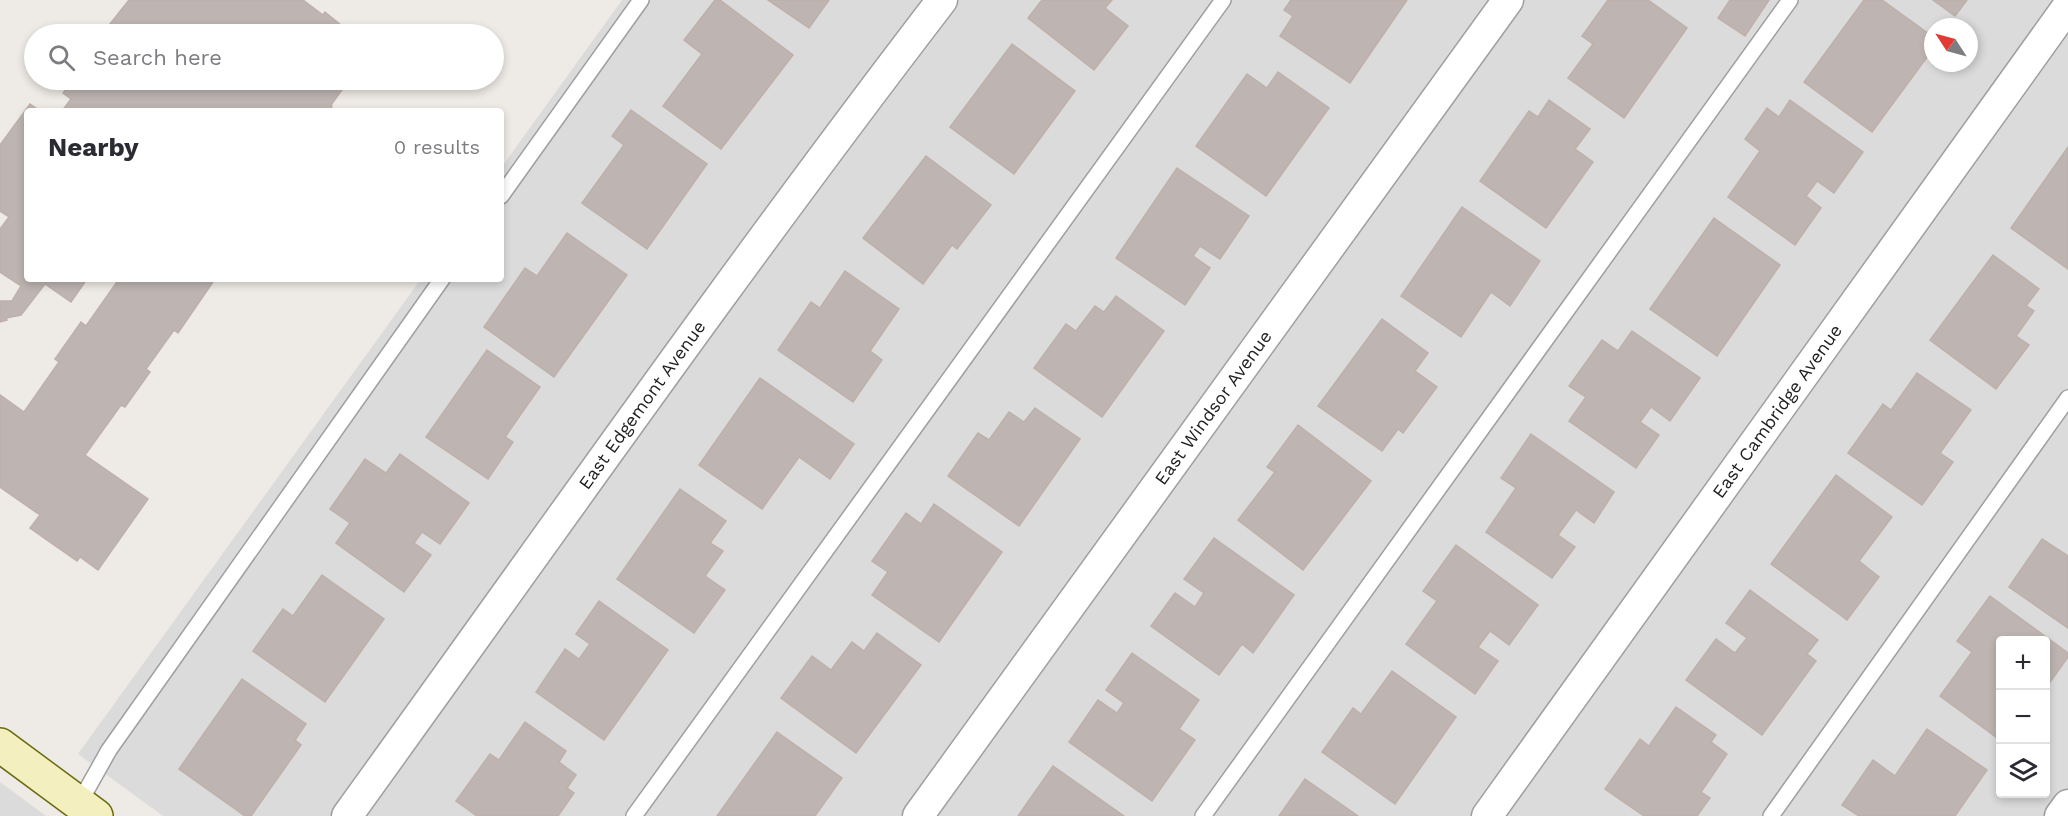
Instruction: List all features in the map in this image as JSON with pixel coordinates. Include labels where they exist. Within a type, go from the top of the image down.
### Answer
[{"type":"street","name":"East Edgemont Avenue","points":[[347,816],[731,281],[942,0]]},
{"type":"street","name":"East Windsor Avenue","points":[[918,816],[1508,0]]},
{"type":"street","name":"East Cambridge Avenue","points":[[1487,816],[2068,6]]},
{"type":"street","points":[[0,745],[83,812]]},
{"type":"street","points":[[2061,816],[2068,805]]},
{"type":"lane","points":[[504,192],[641,0]]},
{"type":"lane","points":[[634,816],[1223,0]]},
{"type":"lane","points":[[1203,816],[1790,0]]},
{"type":"lane","points":[[83,812],[109,750],[440,282]]},
{"type":"lane","points":[[1771,816],[2068,398]]},
{"type":"shaded area","points":[[622,0],[2068,0],[2068,816],[163,816],[78,754],[419,282],[504,282],[504,164]]},
{"type":"shaded area","points":[[0,782],[46,816],[0,816]]},
{"type":"building","points":[[129,0],[303,0],[323,15],[325,12],[340,24],[110,24]]},
{"type":"building","points":[[715,0],[720,0],[793,55],[721,149],[663,106],[702,54],[684,40]]},
{"type":"building","points":[[768,0],[829,0],[809,28]]},
{"type":"building","points":[[1042,0],[1112,0],[1105,8],[1128,26],[1094,70],[1028,18]]},
{"type":"building","points":[[1291,0],[1407,0],[1350,83],[1280,36],[1293,16],[1284,10]]},
{"type":"building","points":[[1608,0],[1648,0],[1687,28],[1624,118],[1568,78],[1593,44],[1582,36]]},
{"type":"building","points":[[1730,0],[1769,0],[1745,36],[1718,18]]},
{"type":"building","points":[[1864,0],[1882,0],[1924,30],[1924,61],[1872,132],[1804,82]]},
{"type":"building","points":[[1933,0],[1967,0],[1955,16]]},
{"type":"building","points":[[1012,44],[1075,91],[1014,174],[950,127]]},
{"type":"building","points":[[1278,72],[1329,108],[1266,196],[1196,146],[1247,74],[1267,88]]},
{"type":"building","points":[[65,90],[342,90],[331,108],[64,108],[71,99],[63,93]]},
{"type":"building","points":[[1549,100],[1590,129],[1575,149],[1593,162],[1546,228],[1480,181],[1529,111],[1538,117]]},
{"type":"building","points":[[1790,100],[1863,152],[1834,193],[1817,181],[1806,196],[1821,208],[1795,245],[1728,197],[1760,151],[1745,139],[1767,108],[1779,117]]},
{"type":"building","points":[[631,110],[707,164],[647,249],[582,203],[624,145],[612,136]]},
{"type":"building","points":[[24,112],[24,282],[85,282],[71,302],[45,284],[21,315],[6,318],[7,320],[0,322],[0,301],[12,301],[21,286],[0,272],[0,229],[9,217],[0,211],[0,145]]},
{"type":"building","points":[[2068,147],[2068,269],[2011,228]]},
{"type":"building","points":[[926,156],[991,205],[957,249],[952,245],[923,284],[863,238]]},
{"type":"building","points":[[1177,168],[1249,216],[1220,259],[1200,246],[1193,256],[1210,268],[1185,305],[1116,258]]},
{"type":"building","points":[[1462,207],[1540,261],[1510,306],[1491,292],[1461,337],[1401,296]]},
{"type":"building","points":[[1714,218],[1780,265],[1717,356],[1650,309]]},
{"type":"building","points":[[567,233],[627,275],[554,377],[484,327],[525,268],[537,276]]},
{"type":"building","points":[[1993,255],[2039,289],[2026,306],[2034,311],[2016,336],[2029,345],[1996,389],[1930,340]]},
{"type":"building","points":[[845,271],[899,309],[870,351],[882,360],[853,402],[778,350],[811,302],[820,308]]},
{"type":"building","points":[[117,282],[213,282],[178,333],[174,330],[146,369],[150,372],[125,407],[121,405],[85,455],[148,499],[98,570],[80,557],[77,561],[30,528],[40,515],[0,487],[0,395],[24,412],[59,362],[55,359],[81,322],[86,326]]},
{"type":"building","points":[[1116,296],[1164,331],[1102,417],[1034,368],[1066,324],[1076,331],[1095,306],[1104,312]]},
{"type":"building","points":[[1382,319],[1428,353],[1415,371],[1437,387],[1403,433],[1398,429],[1382,451],[1318,406]]},
{"type":"building","points":[[1632,331],[1700,378],[1670,421],[1651,407],[1640,422],[1659,435],[1636,468],[1569,421],[1586,397],[1569,386],[1602,340],[1618,351]]},
{"type":"building","points":[[487,350],[540,387],[505,437],[513,442],[488,479],[426,437]]},
{"type":"building","points":[[1917,373],[1971,410],[1940,453],[1953,462],[1922,505],[1848,453],[1883,404],[1891,410]]},
{"type":"building","points":[[760,378],[854,444],[830,479],[799,457],[762,509],[699,465]]},
{"type":"building","points":[[1035,408],[1080,439],[1019,526],[948,476],[978,433],[989,440],[1009,412],[1024,422]]},
{"type":"building","points":[[1298,425],[1371,481],[1303,570],[1238,520],[1275,472],[1267,467]]},
{"type":"building","points":[[1531,434],[1614,492],[1594,523],[1576,510],[1558,535],[1575,547],[1552,578],[1486,532],[1516,488],[1501,478]]},
{"type":"building","points":[[400,454],[469,503],[440,544],[422,532],[414,543],[431,555],[404,592],[336,543],[350,523],[330,509],[365,459],[386,473]]},
{"type":"building","points":[[1836,475],[1892,517],[1859,561],[1879,577],[1847,620],[1771,564]]},
{"type":"building","points":[[680,489],[726,521],[710,543],[723,551],[705,576],[725,590],[694,633],[617,579]]},
{"type":"building","points":[[934,504],[1002,552],[939,642],[872,595],[888,572],[872,561],[906,513],[921,524]]},
{"type":"building","points":[[1214,538],[1294,595],[1253,653],[1242,644],[1219,675],[1151,626],[1175,593],[1195,607],[1204,593],[1184,579]]},
{"type":"building","points":[[2042,539],[2068,556],[2068,628],[2009,587]]},
{"type":"building","points":[[1456,545],[1538,605],[1509,645],[1490,631],[1478,647],[1498,661],[1475,694],[1406,644],[1437,601],[1423,591]]},
{"type":"building","points":[[322,575],[384,619],[325,702],[253,651],[283,609],[293,616]]},
{"type":"building","points":[[1750,590],[1818,640],[1807,654],[1816,661],[1762,735],[1686,680],[1716,639],[1735,653],[1747,638],[1726,623]]},
{"type":"building","points":[[1990,596],[2045,636],[1996,636],[1996,737],[1940,696],[1972,652],[1957,641]]},
{"type":"building","points":[[599,601],[668,650],[604,740],[536,692],[565,649],[579,659],[590,644],[576,634]]},
{"type":"building","points":[[877,633],[921,665],[856,753],[781,698],[812,656],[831,670],[852,642],[864,651]]},
{"type":"building","points":[[2050,640],[2068,653],[2068,657],[2050,682]]},
{"type":"building","points":[[1132,653],[1199,700],[1179,729],[1195,740],[1152,801],[1069,742],[1098,700],[1117,713],[1124,703],[1106,690]]},
{"type":"building","points":[[1392,671],[1456,717],[1395,804],[1322,752],[1353,708],[1361,714]]},
{"type":"building","points":[[242,679],[306,724],[295,740],[301,745],[251,816],[245,816],[179,769]]},
{"type":"building","points":[[1676,707],[1716,735],[1711,742],[1727,754],[1701,792],[1710,798],[1697,816],[1644,816],[1605,789],[1640,739],[1649,746]]},
{"type":"building","points":[[525,722],[566,751],[559,762],[576,775],[567,788],[574,793],[558,816],[477,816],[456,801],[490,754],[499,760]]},
{"type":"building","points":[[1927,729],[1987,770],[1955,816],[1859,816],[1842,805],[1873,760],[1895,776]]},
{"type":"building","points":[[777,732],[842,778],[815,816],[717,816]]},
{"type":"building","points":[[1053,766],[1124,816],[1018,816]]},
{"type":"building","points":[[1305,779],[1358,816],[1279,816]]}]
